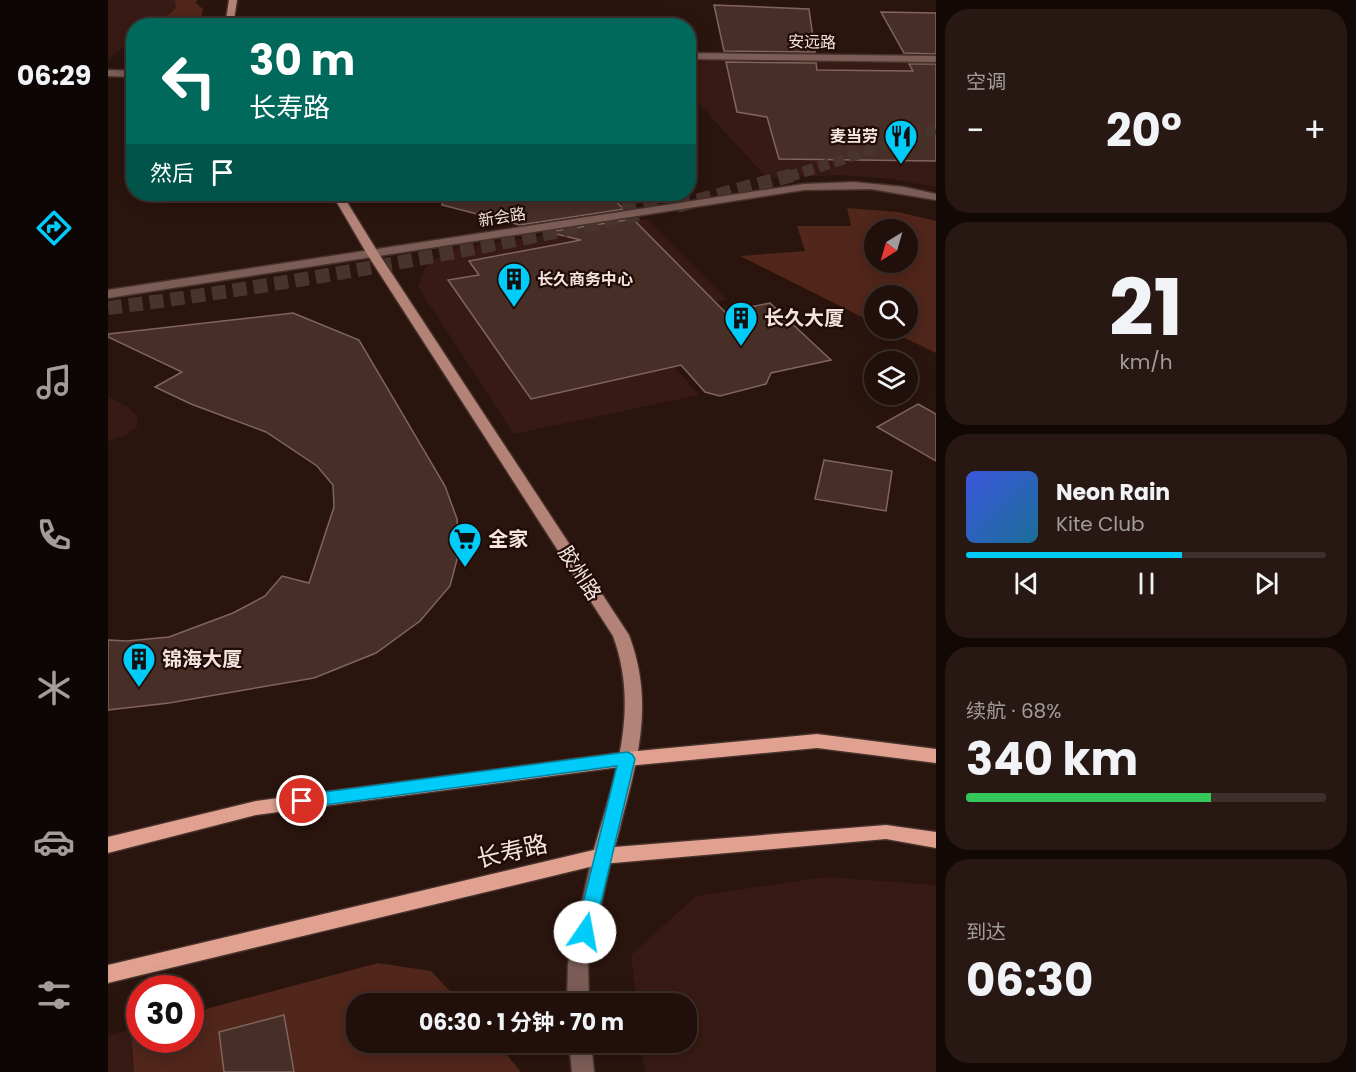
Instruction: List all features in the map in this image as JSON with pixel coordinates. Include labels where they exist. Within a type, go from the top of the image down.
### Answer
[{"type":"main road","points":[[108,845],[256,808],[627,759],[817,741],[936,756]]},
{"type":"main road","name":"长寿路","points":[[108,974],[602,856],[886,832],[936,840]]},
{"type":"street","points":[[230,18],[233,0]]},
{"type":"street","name":"安远路","points":[[696,56],[936,59]]},
{"type":"street","points":[[108,73],[126,74]]},
{"type":"street","name":"新会路","points":[[108,294],[804,187],[834,184],[872,185],[936,197]]},
{"type":"street","name":"胶州路","points":[[341,201],[621,635],[630,659],[634,686],[627,759],[578,964],[578,993]]},
{"type":"street","points":[[581,1053],[583,1072]]},
{"type":"shaded area","points":[[108,0],[175,0],[177,8],[165,18],[126,18],[126,46],[108,59]]},
{"type":"shaded area","points":[[175,0],[197,0],[196,3],[203,9],[201,18],[165,18],[176,8]]},
{"type":"shaded area","points":[[696,61],[936,63],[936,187],[890,179],[841,175],[767,178],[696,101]]},
{"type":"shaded area","points":[[847,208],[898,212],[936,221],[936,353],[907,339],[918,339],[918,285],[864,285],[864,318],[740,256],[805,251],[797,226],[851,226]]},
{"type":"shaded area","points":[[646,219],[727,300],[632,320],[699,395],[514,434],[418,287],[426,266],[449,250]]},
{"type":"shaded area","points":[[108,396],[128,407],[138,417],[137,427],[126,435],[108,441]]},
{"type":"shaded area","points":[[826,877],[936,885],[936,1072],[645,1072],[642,1053],[697,1053],[697,993],[636,993],[631,955],[696,896]]},
{"type":"shaded area","points":[[378,963],[431,971],[452,993],[346,993],[346,1053],[505,1053],[521,1072],[134,1072],[133,1053],[204,1053],[204,1010]]},
{"type":"shaded area","points":[[126,1031],[126,1053],[133,1053],[134,1072],[108,1072],[108,1036]]},
{"type":"building","points":[[714,5],[809,9],[815,52],[724,51]]},
{"type":"building","points":[[881,12],[936,13],[936,54],[904,53]]},
{"type":"building","points":[[726,62],[816,63],[817,70],[913,71],[909,64],[936,64],[936,161],[779,159],[767,117],[737,112]]},
{"type":"building","points":[[442,201],[615,201],[624,209],[520,225],[442,205]]},
{"type":"building","points":[[633,219],[725,312],[770,303],[831,360],[771,373],[766,384],[720,396],[705,392],[681,365],[531,399],[448,280],[479,275],[469,261],[581,240],[548,232]]},
{"type":"building","points":[[293,313],[359,340],[445,486],[457,519],[459,552],[450,586],[420,621],[376,653],[314,678],[169,703],[108,710],[108,640],[127,641],[169,637],[233,613],[265,596],[282,576],[309,583],[334,507],[333,485],[317,466],[266,432],[191,404],[155,387],[182,372],[108,337],[108,334]]},
{"type":"building","points":[[918,404],[936,414],[936,461],[877,427]]},
{"type":"building","points":[[824,460],[892,471],[886,511],[815,499]]},
{"type":"building","points":[[284,1015],[294,1072],[224,1072],[219,1032]]},
{"type":"tunnel","points":[[788,177],[936,129]]},
{"type":"tunnel","points":[[696,201],[793,175]]},
{"type":"tunnel","points":[[622,206],[644,201]]},
{"type":"tunnel","points":[[677,206],[696,201]]},
{"type":"tunnel","points":[[108,308],[243,289],[377,266],[644,213]]},
{"type":"place","name":"麦当劳","points":[[901,165]]},
{"type":"place","name":"长久商务中心","points":[[514,308]]},
{"type":"place","name":"长久大厦","points":[[741,347]]},
{"type":"place","name":"全家","points":[[465,568]]},
{"type":"place","name":"锦海大厦","points":[[139,688]]},
{"type":"route","points":[[302,801],[627,759],[585,932]]}]
